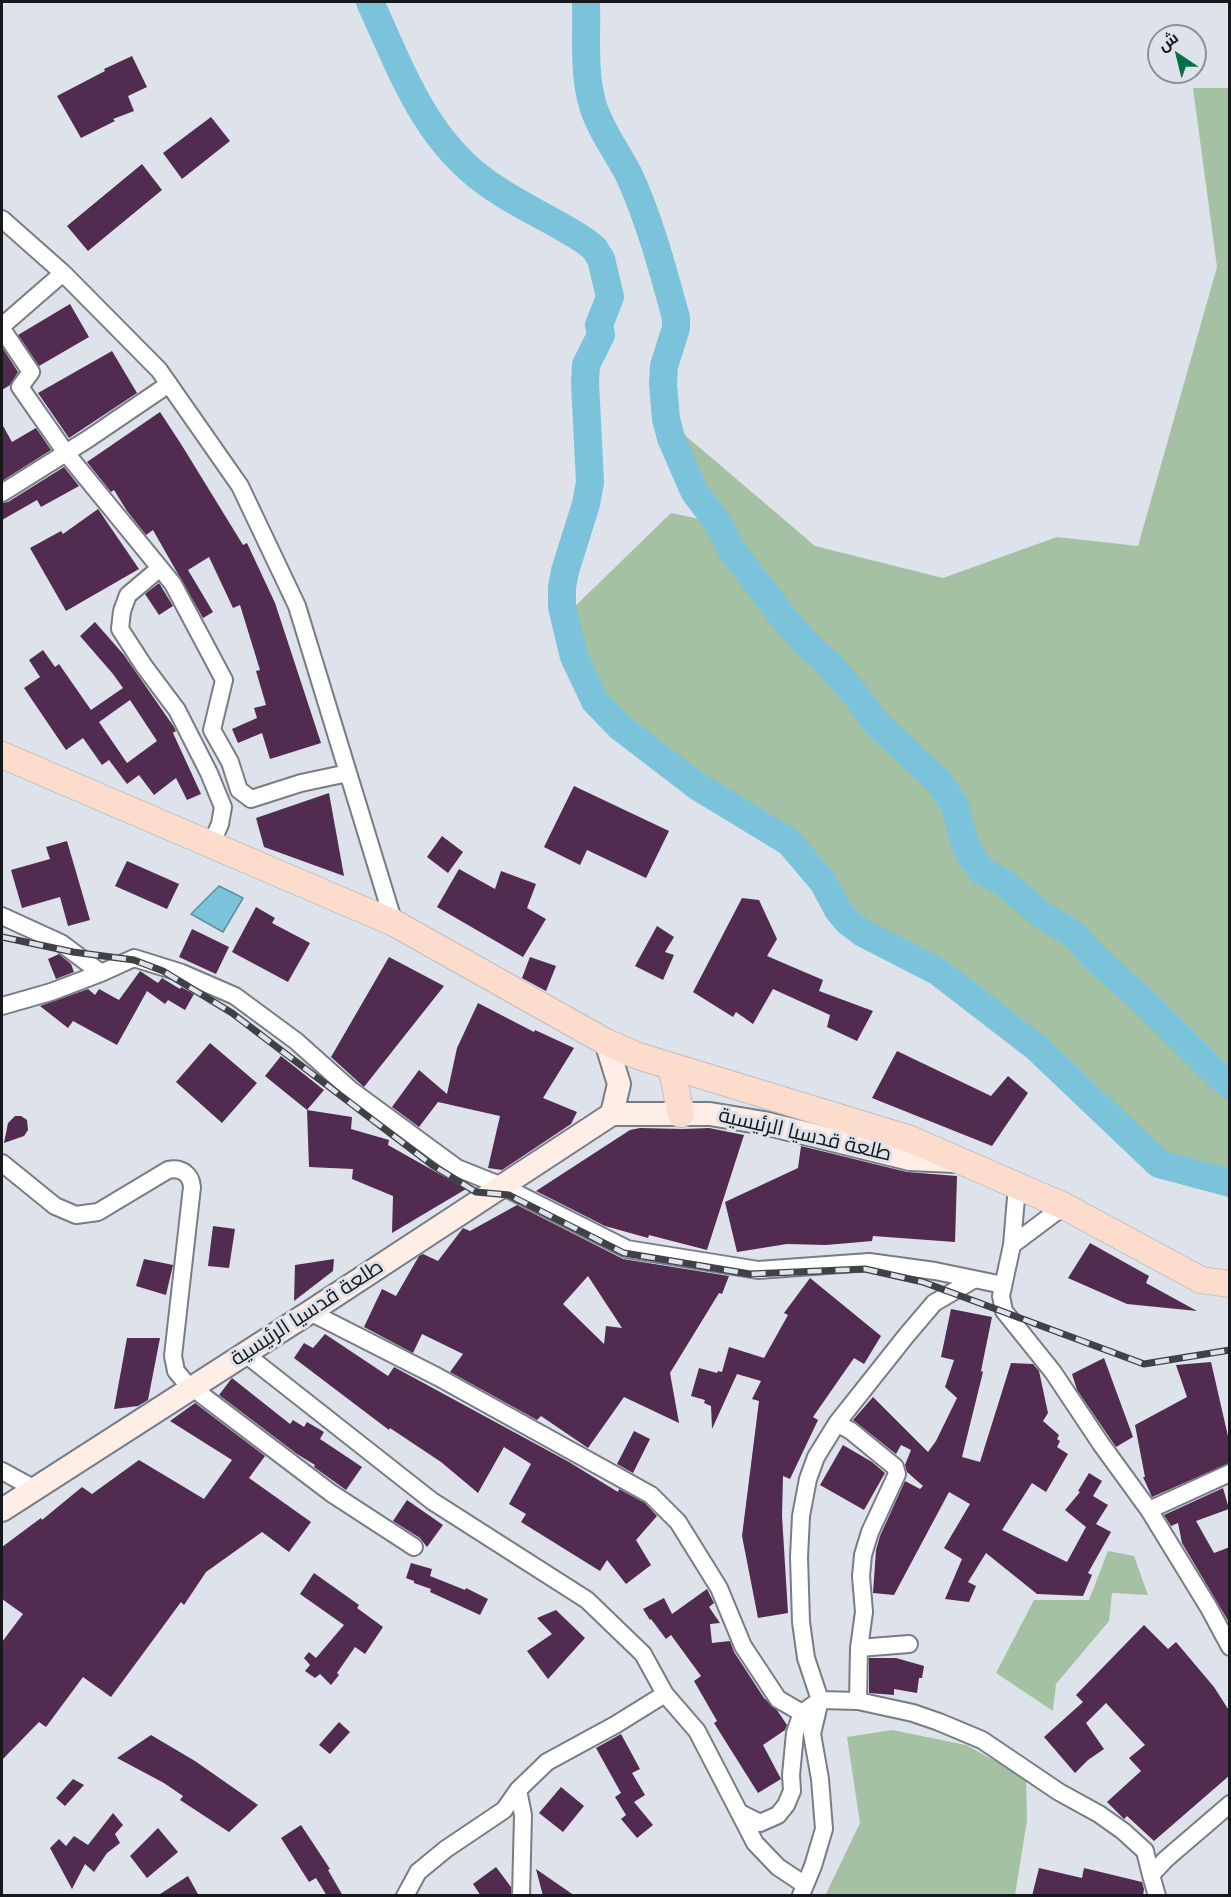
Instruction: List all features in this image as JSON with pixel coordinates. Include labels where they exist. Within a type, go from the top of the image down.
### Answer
[{"type":"main road","points":[[2,756],[394,923],[606,1042],[638,1056],[910,1139],[1064,1206],[1201,1280],[1230,1284]]},
{"type":"main road","points":[[606,1042],[619,1084],[612,1114]]},
{"type":"main road","points":[[671,1066],[681,1114]]},
{"type":"main road","name":"طلعة قدسيا الرئيسية","points":[[2,1510],[612,1114],[710,1114],[764,1123],[910,1159],[961,1161]]},
{"type":"street","points":[[2,219],[63,273],[159,370],[240,486],[297,606],[394,923]]},
{"type":"street","points":[[63,273],[2,328],[31,372],[20,387],[66,453],[173,584],[224,680],[212,730],[230,762],[239,790],[252,799],[301,783],[348,773]]},
{"type":"street","points":[[2,493],[170,384]]},
{"type":"street","points":[[160,568],[128,596],[122,611],[120,628],[144,666],[177,710],[209,773],[223,807],[220,824],[211,845]]},
{"type":"street","points":[[2,916],[62,943],[101,973]]},
{"type":"street","points":[[2,1006],[51,992],[134,958],[182,973],[234,996],[296,1041],[351,1090],[457,1168],[502,1186],[627,1249],[758,1270],[869,1262],[935,1270],[1004,1285]]},
{"type":"street","points":[[2,1163],[55,1206],[76,1215],[98,1212],[168,1170],[178,1169],[190,1178],[192,1187],[173,1356],[180,1378],[331,1493],[414,1547]]},
{"type":"street","points":[[1017,1186],[1012,1245],[1001,1296],[1004,1311],[1053,1372],[1149,1510],[1230,1647]]},
{"type":"street","points":[[1012,1245],[1064,1206]]},
{"type":"street","points":[[244,1353],[432,1501],[586,1600],[643,1654],[665,1694],[697,1731],[754,1843],[802,1890],[813,1866],[824,1829],[820,1779],[812,1734],[820,1700],[806,1658],[801,1622],[799,1557],[801,1516],[808,1479],[816,1457],[837,1423],[906,1336],[934,1303],[973,1280]]},
{"type":"street","points":[[310,1312],[438,1377],[651,1495],[678,1522],[719,1588],[743,1646],[778,1699],[802,1713]]},
{"type":"street","points":[[837,1423],[851,1431],[895,1467],[897,1474],[870,1532],[863,1555],[861,1576],[863,1627],[859,1648],[858,1701]]},
{"type":"street","points":[[2,1471],[34,1489]]},
{"type":"street","points":[[1149,1510],[1230,1473]]},
{"type":"street","points":[[859,1648],[909,1644]]},
{"type":"street","points":[[405,1896],[418,1872],[446,1849],[504,1810],[518,1790],[547,1762],[615,1725],[665,1694]]},
{"type":"street","points":[[740,1813],[760,1823],[778,1815],[786,1805],[792,1791],[791,1775],[795,1733],[802,1713],[820,1700],[858,1701],[913,1713],[982,1740],[1059,1792],[1100,1814],[1145,1851],[1157,1896]]},
{"type":"street","points":[[518,1790],[523,1815],[521,1896]]},
{"type":"street","points":[[1151,1875],[1166,1859],[1230,1804]]},
{"type":"green space","points":[[1193,88],[1230,88],[1229,1183],[1159,1164],[1027,1040],[937,971],[847,921],[823,882],[789,842],[688,779],[620,727],[582,677],[564,617],[671,513],[719,523],[711,513],[666,419],[815,546],[943,578],[1057,537],[1138,546],[1217,267]],"holes":[[[720,525],[823,655],[823,656],[765,592]],[[846,683],[918,765],[889,737]],[[1052,922],[1074,935],[1114,976]]]},
{"type":"green space","points":[[1108,1551],[1134,1556],[1148,1595],[1112,1593],[1109,1621],[1056,1684],[1053,1711],[996,1673],[1034,1600],[1089,1600]]},
{"type":"green space","points":[[892,1730],[966,1745],[1026,1778],[1027,1820],[1015,1895],[825,1896],[860,1823],[847,1737]]},
{"type":"water","points":[[219,886],[243,898],[223,932],[191,914]]},
{"type":"building","points":[[132,56],[147,87],[128,96],[134,111],[113,119],[115,121],[81,138],[57,96]]},
{"type":"building","points":[[211,117],[230,141],[182,179],[163,153]]},
{"type":"building","points":[[142,164],[162,190],[88,251],[67,226]]},
{"type":"building","points":[[70,304],[89,337],[39,366],[18,335]]},
{"type":"building","points":[[2,347],[18,372],[10,385],[2,390]]},
{"type":"building","points":[[112,351],[137,393],[69,438],[38,393]]},
{"type":"building","points":[[160,412],[243,545],[247,543],[275,603],[321,743],[270,759],[262,733],[238,743],[232,729],[257,718],[254,708],[266,705],[256,671],[260,670],[240,605],[233,608],[209,557],[188,570],[213,612],[203,618],[153,530],[146,535],[114,490],[111,492],[87,462]]},
{"type":"building","points":[[2,424],[12,442],[36,428],[51,450],[2,481]]},
{"type":"building","points":[[64,467],[79,486],[41,507],[37,500],[2,520],[2,503],[8,502]]},
{"type":"building","points":[[98,509],[139,569],[66,611],[30,548],[61,531],[63,534]]},
{"type":"building","points":[[159,583],[173,606],[159,615],[145,594]]},
{"type":"building","points":[[95,622],[124,655],[174,727],[176,731],[173,733],[201,794],[187,800],[176,778],[154,795],[139,775],[127,784],[109,760],[102,765],[83,738],[66,750],[24,688],[40,677],[29,660],[43,650],[55,667],[59,664],[91,710],[123,688],[80,636]],"holes":[[[130,700],[157,741],[127,763],[99,722]]]},
{"type":"building","points":[[574,786],[669,831],[646,878],[587,850],[580,865],[544,847]]},
{"type":"building","points":[[329,793],[344,876],[264,847],[256,818]]},
{"type":"building","points":[[442,836],[463,852],[448,873],[427,857]]},
{"type":"building","points":[[67,841],[90,920],[68,926],[60,897],[22,908],[11,870],[50,859],[46,847]]},
{"type":"building","points":[[127,861],[179,884],[167,909],[115,886]]},
{"type":"building","points":[[459,869],[495,889],[501,871],[536,884],[527,908],[546,919],[523,957],[437,907]]},
{"type":"building","points":[[742,898],[759,900],[777,939],[767,956],[823,980],[819,991],[873,1011],[857,1041],[827,1027],[830,1015],[773,989],[753,1024],[736,1012],[733,1017],[693,992]]},
{"type":"building","points":[[256,907],[275,918],[272,923],[310,943],[288,982],[232,952]]},
{"type":"building","points":[[657,926],[674,937],[665,952],[674,955],[663,980],[635,966]]},
{"type":"building","points":[[192,929],[229,947],[216,974],[179,957]]},
{"type":"building","points":[[59,954],[71,964],[74,972],[56,979],[48,959]]},
{"type":"building","points":[[389,957],[444,986],[364,1087],[331,1057]]},
{"type":"building","points":[[530,957],[556,966],[546,991],[522,978]]},
{"type":"building","points":[[140,971],[158,983],[162,978],[194,994],[185,1010],[168,1000],[165,1004],[147,991],[117,1045],[73,1021],[68,1028],[40,1006],[88,989],[95,995],[99,989],[119,1000]]},
{"type":"building","points":[[478,1003],[534,1032],[535,1030],[574,1048],[543,1098],[577,1112],[571,1124],[502,1170],[488,1168],[500,1116],[438,1102],[419,1127],[392,1107],[419,1070],[447,1094],[457,1048]]},
{"type":"building","points":[[210,1043],[257,1083],[222,1123],[176,1082]]},
{"type":"building","points":[[897,1051],[991,1096],[1008,1076],[1028,1093],[992,1146],[872,1098]]},
{"type":"building","points":[[281,1056],[324,1090],[307,1110],[265,1076]]},
{"type":"building","points":[[307,1110],[352,1117],[351,1129],[389,1140],[388,1145],[466,1189],[392,1233],[393,1196],[352,1179],[353,1169],[309,1167]]},
{"type":"building","points":[[15,1116],[21,1116],[27,1120],[28,1130],[24,1136],[4,1143],[8,1123]]},
{"type":"building","points":[[709,1128],[744,1135],[707,1250],[649,1235],[648,1238],[605,1226],[536,1191],[630,1130]]},
{"type":"building","points":[[801,1146],[907,1172],[957,1176],[955,1242],[873,1236],[872,1241],[826,1245],[787,1244],[737,1252],[725,1202],[798,1168]]},
{"type":"building","points":[[517,1205],[623,1259],[729,1276],[722,1294],[719,1293],[670,1373],[679,1423],[624,1397],[588,1448],[541,1416],[537,1420],[450,1372],[463,1354],[422,1334],[413,1353],[364,1327],[382,1289],[396,1296],[419,1256],[423,1254],[438,1261],[463,1228],[470,1231]],"holes":[[[588,1276],[622,1328],[606,1326],[604,1344],[563,1304]]]},
{"type":"building","points":[[213,1226],[235,1229],[229,1268],[208,1266]]},
{"type":"building","points":[[1090,1243],[1149,1276],[1146,1283],[1197,1311],[1127,1304],[1068,1278]]},
{"type":"building","points":[[144,1259],[173,1265],[166,1295],[136,1286]]},
{"type":"building","points":[[334,1259],[333,1271],[294,1301],[295,1265]]},
{"type":"building","points":[[810,1278],[881,1336],[864,1364],[854,1358],[813,1417],[818,1420],[790,1479],[783,1476],[782,1516],[788,1613],[758,1618],[742,1536],[759,1401],[752,1399],[761,1381],[737,1374],[712,1429],[711,1406],[704,1403],[705,1400],[691,1396],[699,1368],[717,1373],[722,1372],[729,1347],[764,1358],[788,1315],[784,1313]]},
{"type":"building","points":[[951,1309],[992,1317],[981,1371],[983,1372],[962,1457],[980,1462],[1011,1363],[1033,1364],[1039,1371],[1048,1413],[1043,1421],[1059,1435],[1057,1439],[1060,1441],[1057,1447],[1068,1454],[1046,1492],[1032,1483],[1002,1530],[1067,1562],[1086,1527],[1065,1510],[1080,1492],[1078,1491],[1089,1473],[1102,1481],[1093,1496],[1108,1505],[1096,1524],[1111,1532],[1088,1573],[1092,1575],[1083,1596],[1037,1594],[986,1553],[968,1582],[976,1586],[969,1602],[945,1599],[962,1559],[944,1548],[970,1504],[949,1492],[894,1595],[873,1593],[876,1550],[880,1536],[905,1481],[920,1489],[923,1486],[907,1472],[905,1465],[911,1450],[901,1445],[896,1454],[853,1420],[873,1397],[928,1452],[936,1441],[957,1398],[945,1387],[954,1360],[941,1357]]},
{"type":"building","points":[[325,1334],[388,1376],[394,1367],[569,1462],[618,1492],[619,1489],[645,1503],[657,1516],[636,1540],[651,1565],[626,1584],[607,1560],[600,1571],[521,1522],[526,1514],[509,1504],[531,1464],[504,1447],[478,1493],[441,1462],[390,1428],[389,1430],[294,1358],[304,1343],[313,1348]]},
{"type":"building","points":[[127,1338],[160,1338],[148,1400],[138,1406],[114,1409]]},
{"type":"building","points":[[1104,1358],[1133,1437],[1116,1447],[1077,1390],[1072,1374]]},
{"type":"building","points":[[1211,1362],[1230,1445],[1230,1463],[1152,1497],[1143,1477],[1145,1477],[1135,1425],[1187,1397],[1176,1365]]},
{"type":"building","points":[[232,1378],[290,1424],[293,1420],[304,1427],[307,1422],[324,1432],[320,1439],[362,1467],[346,1490],[219,1395]]},
{"type":"building","points":[[195,1403],[265,1456],[249,1478],[311,1522],[289,1552],[262,1532],[206,1572],[184,1605],[181,1602],[111,1697],[83,1677],[46,1727],[39,1722],[2,1760],[2,1642],[23,1614],[2,1599],[2,1547],[41,1518],[42,1520],[82,1487],[92,1494],[139,1460],[204,1499],[232,1460],[170,1421]]},
{"type":"building","points":[[634,1431],[650,1439],[633,1473],[617,1464]]},
{"type":"building","points":[[843,1445],[872,1462],[885,1473],[864,1510],[820,1485]]},
{"type":"building","points":[[1223,1488],[1229,1509],[1196,1521],[1214,1553],[1230,1547],[1230,1624],[1182,1543],[1178,1523],[1171,1526],[1164,1515]]},
{"type":"building","points":[[407,1500],[443,1525],[427,1547],[420,1538],[393,1521]]},
{"type":"building","points":[[411,1563],[432,1569],[430,1576],[465,1590],[466,1588],[488,1599],[480,1615],[406,1578]]},
{"type":"building","points":[[314,1573],[359,1605],[357,1608],[383,1627],[365,1654],[355,1647],[331,1685],[320,1674],[315,1678],[305,1671],[310,1665],[304,1658],[309,1652],[316,1658],[344,1625],[300,1594]]},
{"type":"building","points":[[707,1589],[714,1603],[709,1607],[720,1623],[710,1624],[712,1643],[730,1641],[734,1652],[764,1698],[777,1710],[787,1725],[785,1730],[763,1745],[781,1779],[758,1793],[714,1723],[717,1721],[694,1681],[701,1676],[671,1635],[666,1639],[643,1609],[664,1598],[672,1614]]},
{"type":"building","points":[[556,1610],[585,1638],[548,1679],[527,1651],[552,1634],[537,1618]]},
{"type":"building","points":[[1144,1625],[1168,1649],[1176,1642],[1214,1687],[1230,1712],[1230,1775],[1154,1841],[1127,1816],[1124,1819],[1107,1802],[1141,1771],[1129,1758],[1145,1745],[1106,1703],[1086,1723],[1104,1749],[1075,1773],[1044,1737],[1083,1702],[1076,1695]]},
{"type":"building","points":[[869,1658],[896,1658],[924,1666],[922,1678],[919,1678],[917,1693],[894,1689],[894,1695],[869,1693]]},
{"type":"building","points":[[339,1722],[350,1732],[330,1754],[319,1745]]},
{"type":"building","points":[[621,1734],[640,1769],[632,1773],[645,1795],[634,1802],[653,1825],[637,1838],[621,1819],[626,1815],[615,1797],[621,1793],[596,1748]]},
{"type":"building","points":[[151,1735],[195,1761],[258,1805],[229,1832],[180,1800],[183,1796],[164,1783],[117,1758]]},
{"type":"building","points":[[73,1779],[84,1785],[65,1806],[56,1798]]},
{"type":"building","points":[[561,1787],[584,1806],[563,1832],[539,1813]]},
{"type":"building","points":[[113,1813],[123,1825],[115,1834],[120,1843],[107,1853],[94,1872],[85,1864],[72,1889],[50,1848],[59,1839],[66,1846],[74,1836],[88,1845]]},
{"type":"building","points":[[301,1825],[330,1869],[328,1870],[343,1896],[327,1896],[316,1878],[309,1882],[281,1838]]},
{"type":"building","points":[[158,1828],[178,1852],[147,1878],[130,1856]]},
{"type":"building","points":[[496,1867],[511,1887],[511,1896],[481,1896],[473,1884]]},
{"type":"building","points":[[1039,1868],[1082,1878],[1084,1868],[1142,1882],[1143,1896],[1032,1896]]},
{"type":"building","points":[[536,1869],[575,1896],[543,1896]]},
{"type":"building","points":[[188,1876],[199,1896],[157,1896]]},
{"type":"waterway","points":[[370,2],[416,101],[446,145],[487,183],[585,241],[594,248],[601,259],[610,297],[599,325],[601,335],[586,365],[590,482],[586,504],[562,587],[562,607],[574,657],[595,701],[620,727],[697,786],[789,842],[823,882],[838,910],[847,921],[863,933],[937,971],[1037,1048],[1159,1164],[1230,1183]]},
{"type":"waterway","points":[[586,2],[587,68],[593,106],[600,124],[637,192],[676,318],[676,328],[664,366],[666,419],[671,438],[694,491],[718,523],[732,550],[786,621],[832,667],[875,722],[939,782],[955,806],[964,841],[972,858],[982,871],[1004,883],[1041,914],[1074,935],[1098,961],[1140,998],[1230,1086]]},
{"type":"railway","points":[[2,937],[73,952],[134,960],[163,971],[232,1013],[432,1165],[476,1192],[509,1195],[624,1253],[750,1274],[865,1269],[923,1282],[1144,1364],[1230,1350]]}]
